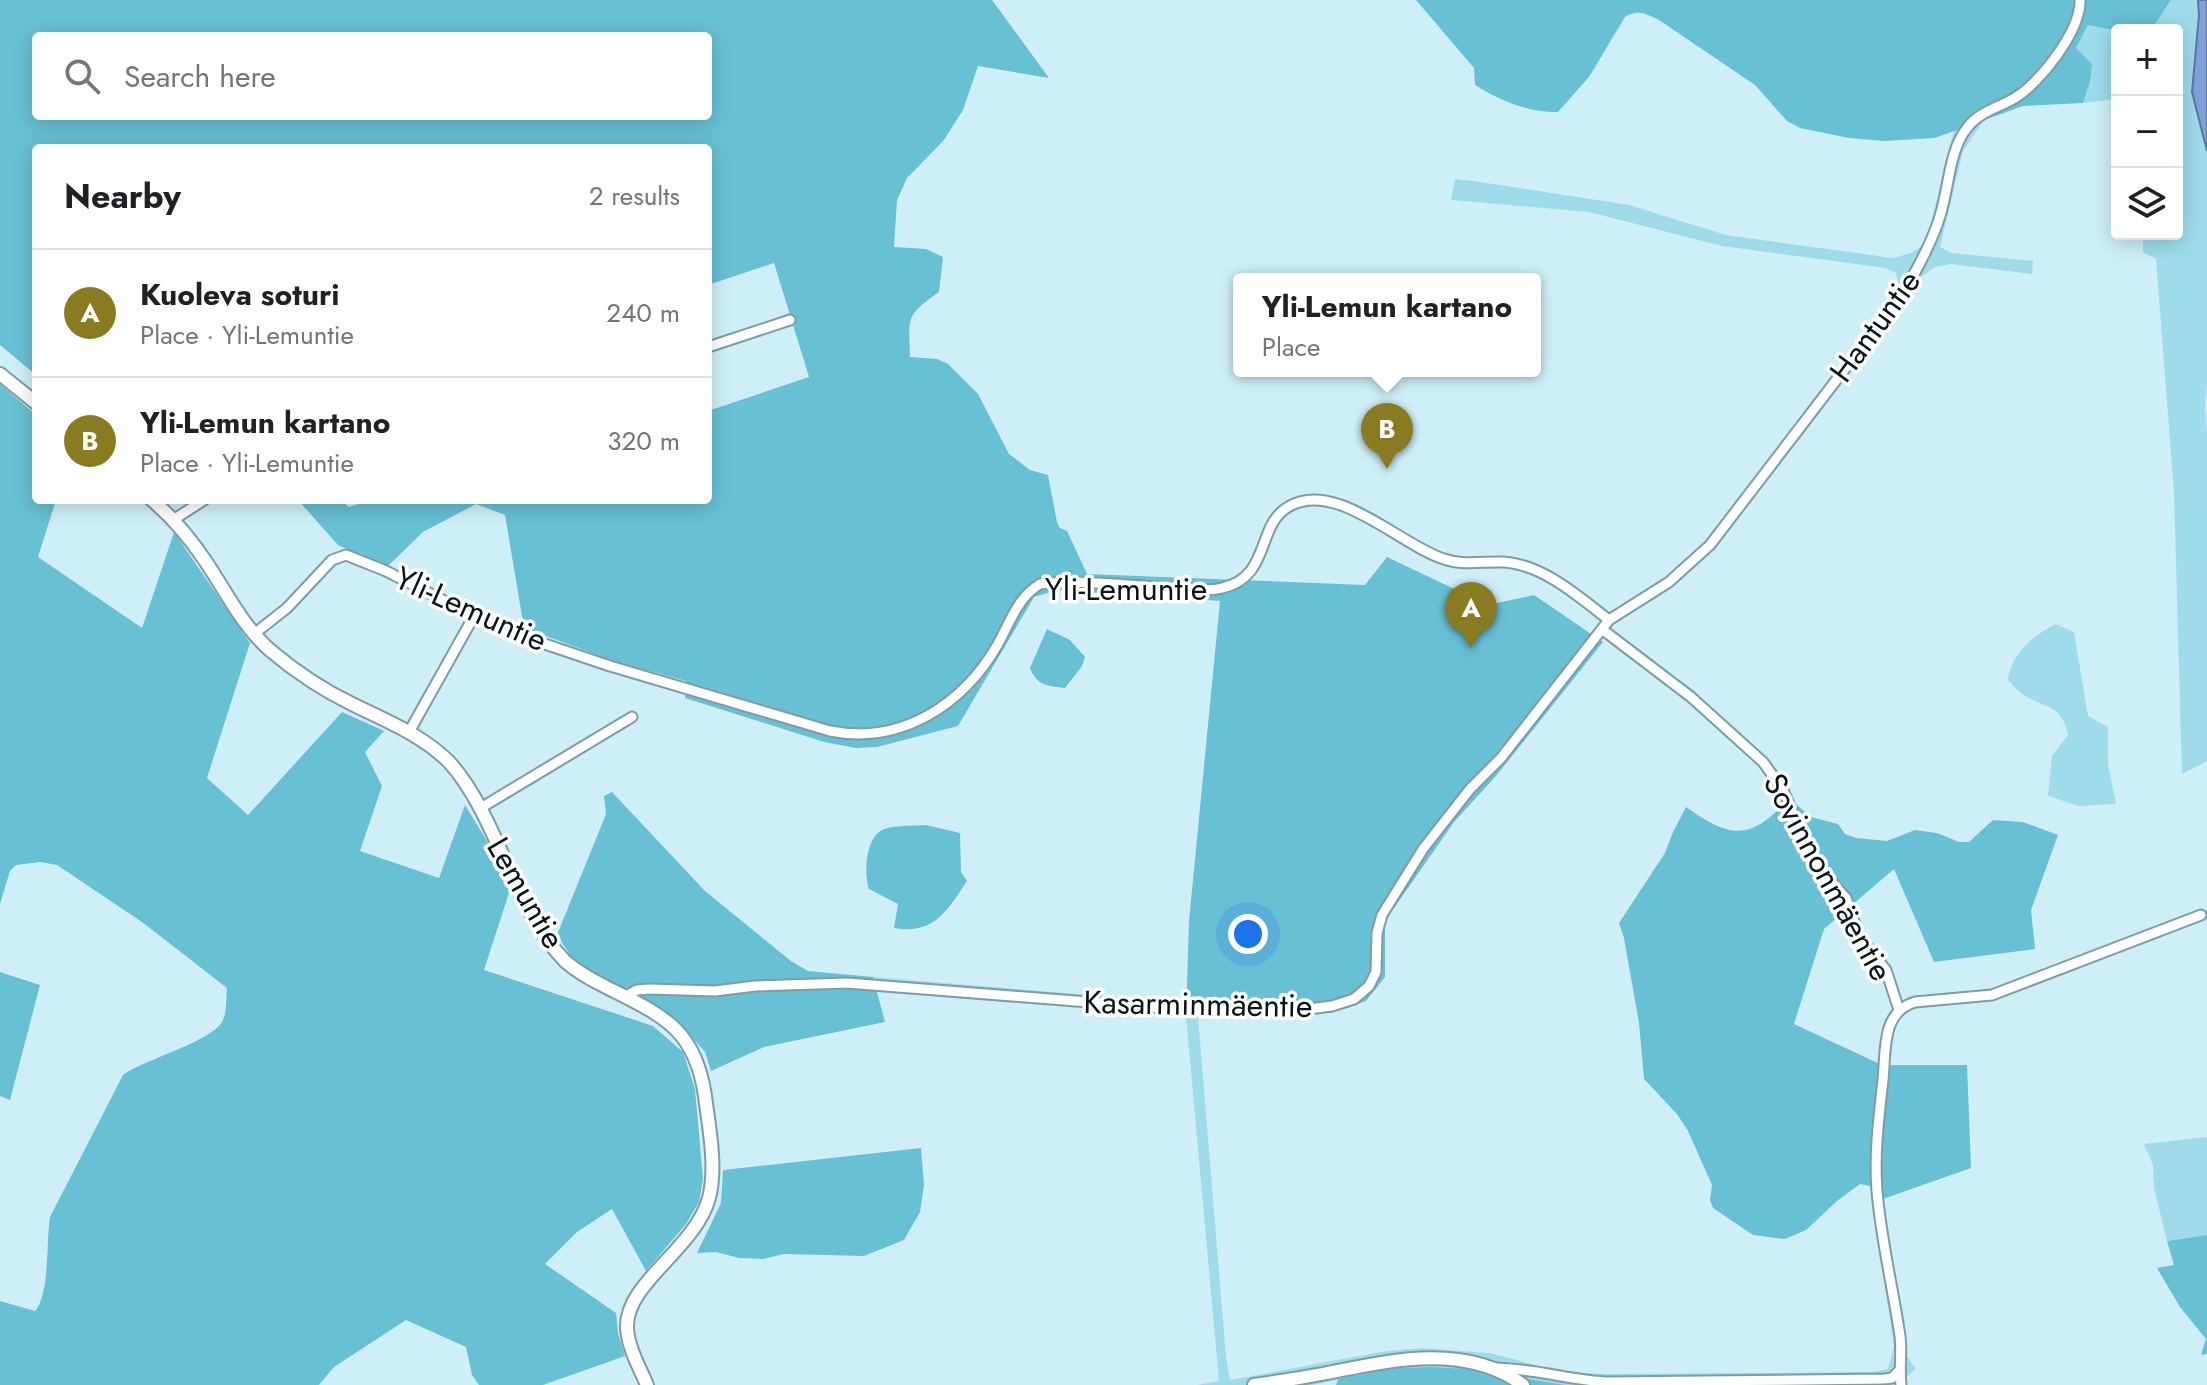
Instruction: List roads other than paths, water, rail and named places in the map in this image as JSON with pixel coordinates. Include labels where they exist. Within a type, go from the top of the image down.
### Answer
[{"type":"street","name":"Hantuntie","points":[[1609,620],[1669,582],[1710,545],[1903,293],[1930,244],[1964,130],[1975,118],[2015,98],[2030,86],[2075,27],[2081,12],[2080,0]]},
{"type":"street","points":[[712,346],[790,320]]},
{"type":"street","points":[[0,374],[32,400]]},
{"type":"street","name":"Yli-Lemuntie","points":[[254,634],[287,608],[332,560],[346,555],[474,616],[610,666],[830,731],[853,736],[878,734],[900,728],[944,705],[982,670],[1020,602],[1040,584],[1222,588],[1236,584],[1249,574],[1259,560],[1275,521],[1286,508],[1300,502],[1333,503],[1357,512],[1414,546],[1443,559],[1459,563],[1502,562],[1536,570],[1571,591],[1609,620]]},
{"type":"street","name":"Lemuntie","points":[[156,504],[205,560],[254,634],[305,677],[409,732],[450,764],[479,809],[529,907],[553,947],[566,962],[586,977],[671,1025],[695,1053],[705,1096],[711,1165],[709,1198],[685,1243],[632,1303],[627,1330],[647,1385]]},
{"type":"street","points":[[173,520],[198,504]]},
{"type":"street","points":[[409,732],[474,616]]},
{"type":"street","name":"Kasarminmäentie","points":[[624,997],[637,990],[649,989],[715,991],[755,986],[847,983],[1189,1010],[1285,1012],[1332,1006],[1354,999],[1369,986],[1376,972],[1377,933],[1382,915],[1423,849],[1470,789],[1501,758],[1609,620]]},
{"type":"street","name":"Sovinnonmäentie","points":[[1603,630],[1691,697],[1763,762],[1783,790],[1815,864],[1846,898],[1859,936],[1886,970],[1899,1010],[1888,1028],[1876,1176],[1881,1230],[1902,1355],[1899,1371],[1901,1385]]},
{"type":"street","points":[[479,809],[632,717]]},
{"type":"street","points":[[1899,1010],[1915,1002],[1992,995],[2201,915]]},
{"type":"street","points":[[1254,1385],[1398,1360],[1445,1358],[1492,1368],[1607,1382],[1884,1379],[1892,1378],[1899,1371]]},
{"type":"street","points":[[1492,1368],[1523,1385]]},
{"type":"place","name":"Yli-Lemun kartano","points":[[1387,469]]},
{"type":"place","name":"Kuoleva soturi","points":[[1471,648]]}]
